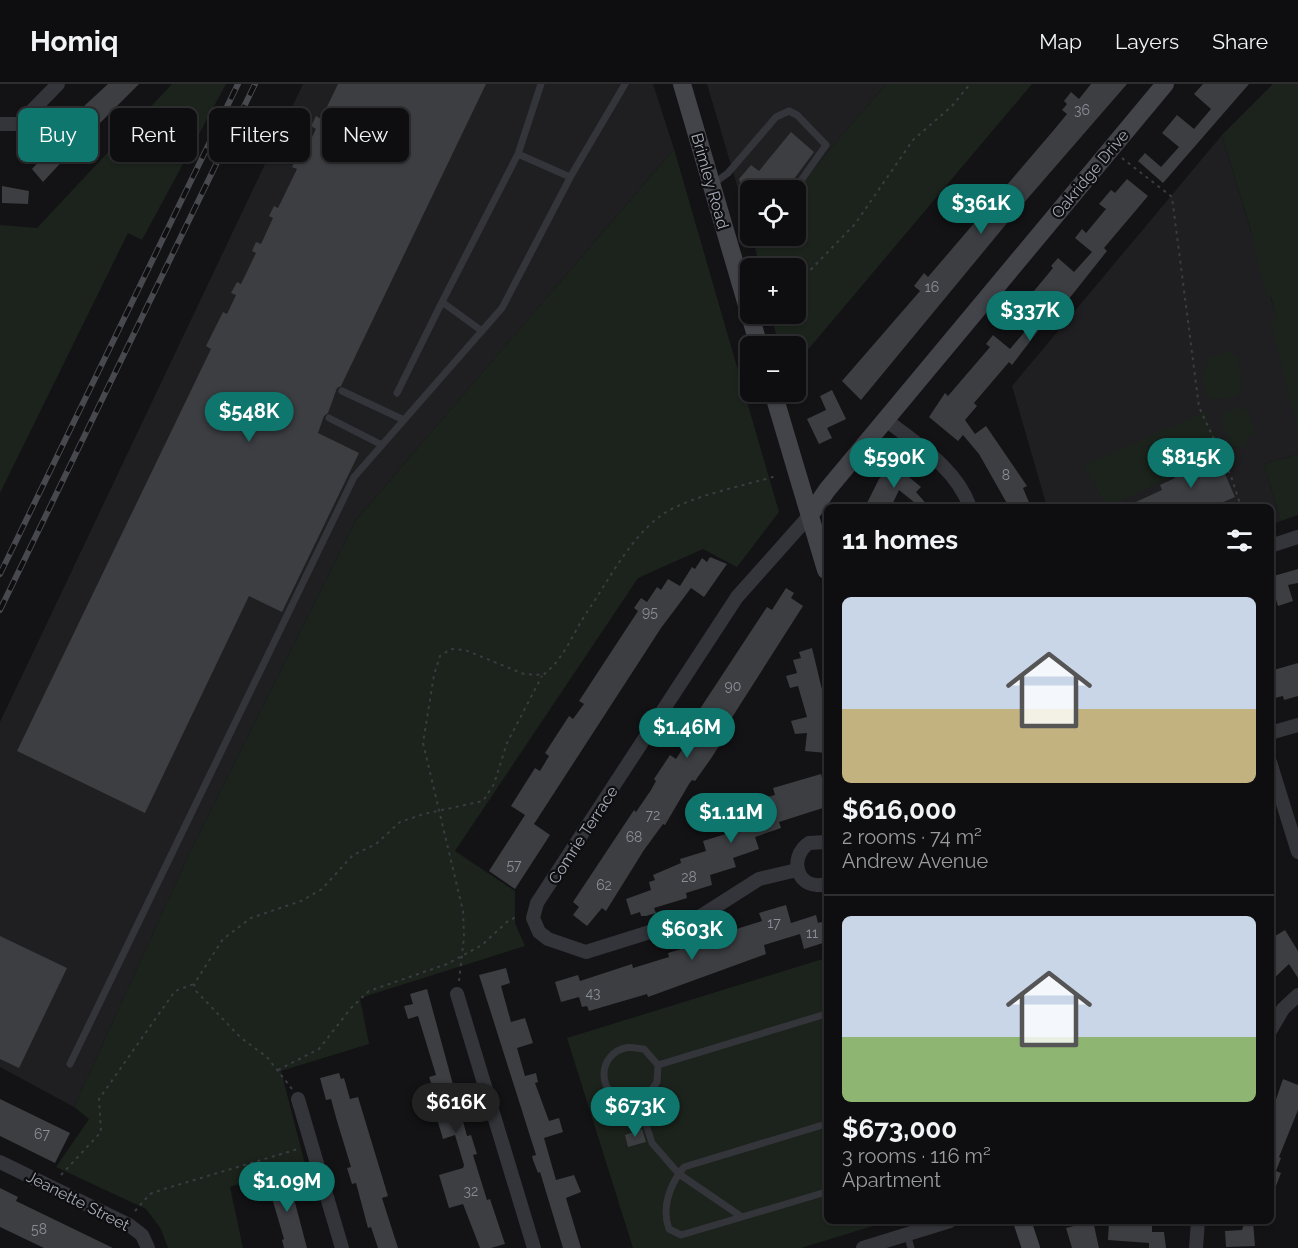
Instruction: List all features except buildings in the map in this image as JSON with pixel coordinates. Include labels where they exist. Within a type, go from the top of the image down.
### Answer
[{"type":"street","points":[[0,124],[19,124],[58,84]]},
{"type":"street","name":"Brimley Road","points":[[682,84],[756,336]]},
{"type":"street","name":"Oakridge Drive","points":[[810,515],[827,490],[1165,84]]},
{"type":"street","points":[[776,402],[824,563]]},
{"type":"street","points":[[886,420],[960,483],[969,504]]},
{"type":"street","name":"Comrie Terrace","points":[[797,870],[759,879],[718,908],[701,916],[586,952],[544,937],[534,923],[537,903],[737,597],[810,515]]},
{"type":"street","points":[[1274,545],[1298,537]]},
{"type":"street","points":[[1274,732],[1298,725]]},
{"type":"street","points":[[1274,775],[1298,852]]},
{"type":"street","points":[[824,842],[817,841],[803,847],[798,854],[797,870],[807,883],[815,886],[824,884]]},
{"type":"street","points":[[457,994],[534,1248]]},
{"type":"street","points":[[1274,1024],[1283,1010],[1298,995]]},
{"type":"street","points":[[298,1099],[342,1248]]},
{"type":"street","name":"Jeanette Street","points":[[0,1162],[129,1225],[142,1234],[148,1248]]},
{"type":"street","points":[[863,1248],[939,1224]]},
{"type":"street","points":[[1023,1224],[1030,1248]]},
{"type":"street","points":[[1196,1248],[1198,1224]]},
{"type":"lane","points":[[397,393],[518,154],[541,84]]},
{"type":"lane","points":[[70,1064],[354,477],[502,308],[570,177],[625,84]]},
{"type":"lane","points":[[711,185],[728,173],[776,117],[789,111],[797,115],[826,145],[801,180]]},
{"type":"lane","points":[[518,154],[570,177]]},
{"type":"lane","points":[[442,303],[482,331]]},
{"type":"lane","points":[[342,390],[404,420]]},
{"type":"lane","points":[[329,418],[382,445]]},
{"type":"lane","points":[[658,1065],[824,1015]]},
{"type":"lane","points":[[626,1047],[644,1049],[658,1065],[657,1082],[640,1106],[618,1098],[606,1086],[603,1069],[610,1055],[626,1047]]},
{"type":"lane","points":[[640,1106],[652,1143],[679,1174],[742,1217]]},
{"type":"lane","points":[[824,1125],[684,1167],[666,1201],[664,1216],[669,1228],[681,1234],[689,1233],[824,1193]]},
{"type":"lane","points":[[907,1233],[912,1248]]},
{"type":"path","points":[[806,275],[855,224],[913,140],[952,106],[970,84]]},
{"type":"path","points":[[1110,150],[1172,196],[1199,407],[1231,476],[1239,504]]},
{"type":"path","points":[[61,1175],[101,1132],[99,1099],[112,1079],[175,991],[194,984],[223,939],[251,918],[301,901],[322,889],[353,855],[376,844],[400,822],[439,810],[483,801],[494,784],[515,726],[543,675],[558,663],[575,631],[626,552],[658,518],[675,507],[776,476]]},
{"type":"path","points":[[457,994],[462,955],[463,911],[423,743],[434,675],[440,656],[451,649],[465,650],[502,667],[543,675]]},
{"type":"path","points":[[278,1070],[319,1049],[351,1008],[369,991],[447,964],[482,945],[508,921],[518,916]]},
{"type":"path","points":[[194,984],[196,991],[241,1038],[267,1057],[298,1099]]},
{"type":"path","points":[[135,1211],[150,1194],[311,1145]]},
{"type":"shaded area","points":[[172,84],[226,84],[213,108],[209,108],[209,116],[197,138],[197,108],[150,108]]},
{"type":"shaded area","points":[[303,84],[653,84],[674,149],[356,520],[190,852],[74,1107],[0,1067],[0,722],[266,162],[310,162],[310,108],[292,108]]},
{"type":"shaded area","points":[[707,84],[886,84],[804,180],[740,180],[740,195]]},
{"type":"shaded area","points":[[886,84],[1032,84],[806,352],[806,336],[776,336],[774,324],[806,324],[806,258],[758,258],[755,246],[806,246],[806,180],[804,180]]},
{"type":"shaded area","points":[[1273,84],[1298,84],[1298,434],[1271,321],[1277,319],[1271,297],[1265,293],[1251,231],[1222,135]]},
{"type":"shaded area","points":[[1222,135],[1298,388],[1298,454],[1264,464],[1281,521],[1274,524],[1274,504],[1046,504],[1012,386]]},
{"type":"shaded area","points":[[674,149],[740,377],[740,402],[747,402],[779,512],[737,567],[703,549],[638,578],[455,851],[515,891],[515,923],[525,946],[360,998],[369,1044],[281,1071],[305,1164],[230,1187],[243,1248],[168,1248],[161,1229],[146,1209],[56,1167],[89,1119],[74,1107],[190,852],[356,520]]},
{"type":"shaded area","points":[[110,150],[110,162],[184,162],[142,240],[128,233],[0,493],[0,225],[37,228]]},
{"type":"shaded area","points":[[1229,351],[1238,357],[1242,386],[1237,396],[1214,400],[1207,396],[1202,375],[1210,357]]},
{"type":"shaded area","points":[[1240,407],[1249,411],[1254,433],[1249,436],[1245,448],[1231,447],[1223,426],[1223,412]]},
{"type":"shaded area","points":[[1205,412],[1223,455],[1208,460],[1201,446],[1165,463],[1171,477],[1113,504],[1105,504],[1084,465]]},
{"type":"shaded area","points":[[1298,454],[1298,515],[1281,521],[1264,464]]},
{"type":"shaded area","points":[[824,959],[824,1224],[879,1224],[801,1248],[633,1248],[567,1038]]},
{"type":"railway","points":[[0,574],[238,84]]},
{"type":"railway","points":[[0,610],[255,84]]}]
